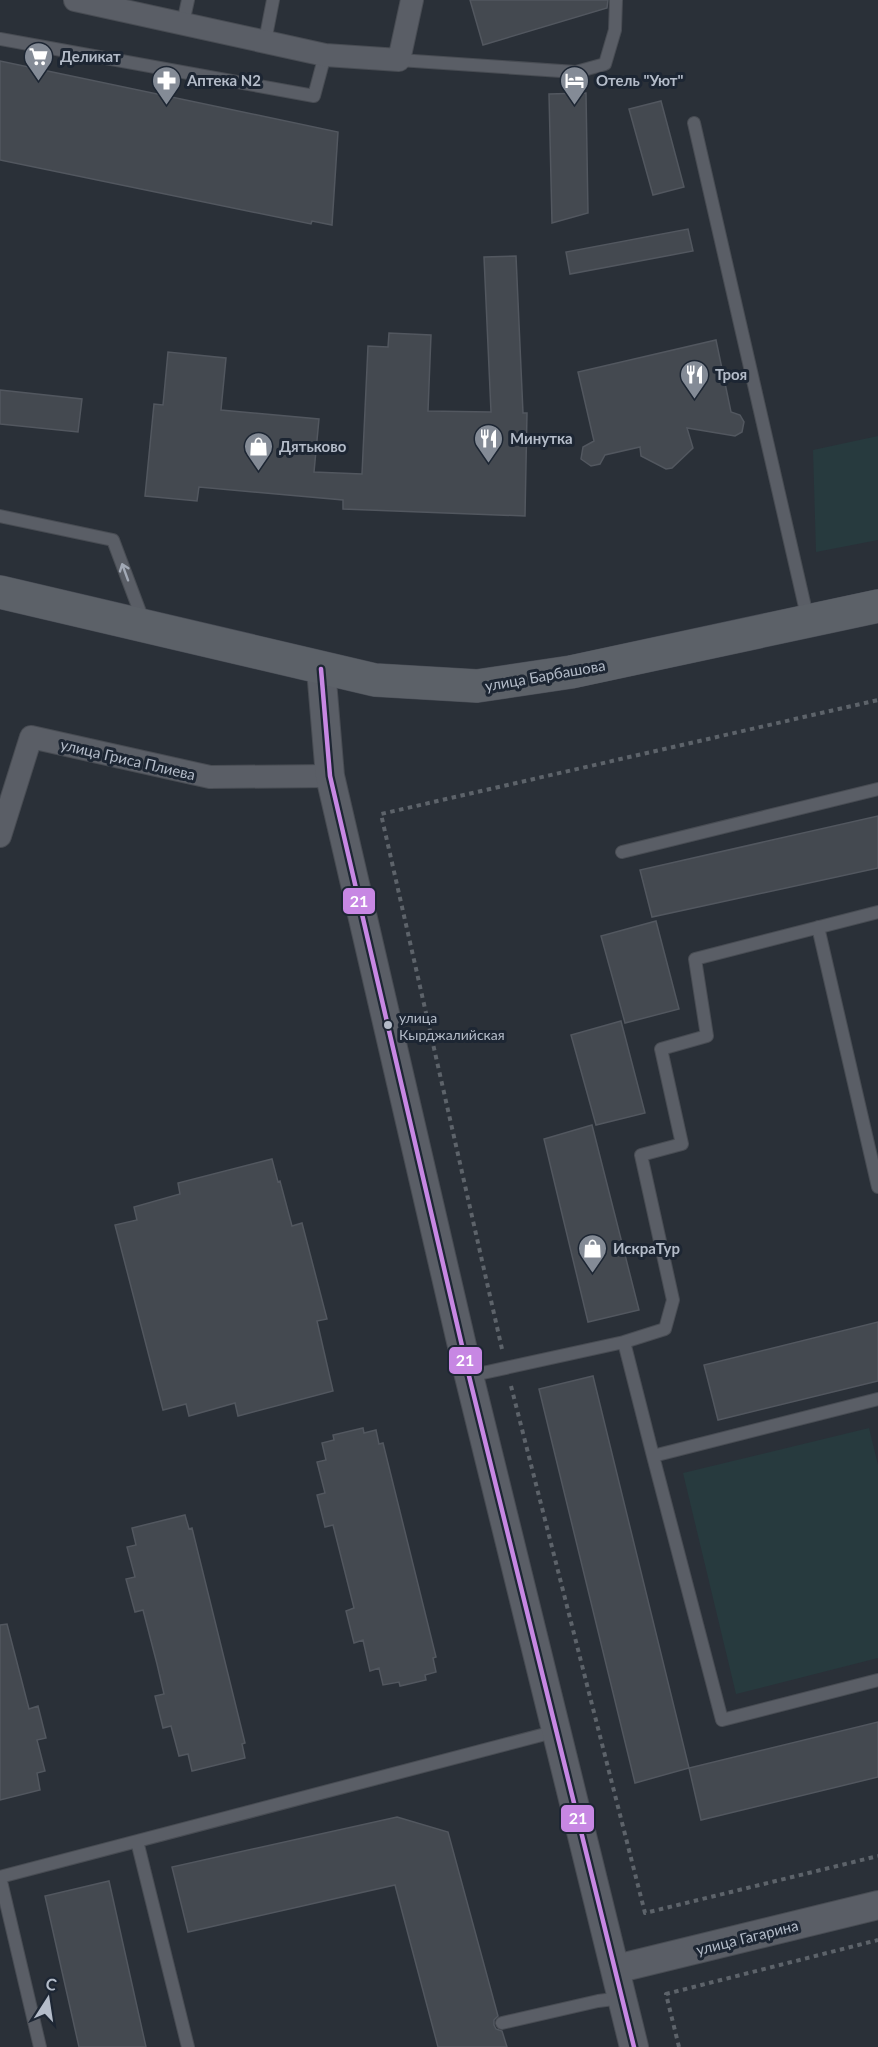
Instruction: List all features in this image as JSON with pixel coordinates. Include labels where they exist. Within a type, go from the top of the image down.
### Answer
[{"type":"main road","name":"улица Барбашова","points":[[0,592],[375,680],[477,686],[571,672],[878,606]]},
{"type":"street","points":[[75,0],[325,55],[399,60],[412,0]]},
{"type":"street","points":[[321,669],[330,776],[469,1376],[634,2047]]},
{"type":"street","name":"улица Гриса Плиева","points":[[0,836],[31,737],[210,777],[330,776]]},
{"type":"street","name":"улица Гагарина","points":[[616,1969],[878,1905]]},
{"type":"lane","points":[[183,23],[188,0]]},
{"type":"lane","points":[[265,41],[273,0]]},
{"type":"lane","points":[[399,60],[576,72],[605,64],[615,30],[616,0]]},
{"type":"lane","points":[[0,39],[314,96],[325,55]]},
{"type":"lane","points":[[694,123],[809,622]]},
{"type":"lane","points":[[0,516],[113,540],[145,627]]},
{"type":"lane","points":[[622,852],[878,789]]},
{"type":"lane","points":[[469,1376],[624,1342],[665,1329],[673,1300],[641,1155],[682,1144],[661,1049],[707,1036],[695,958],[878,912]]},
{"type":"lane","points":[[818,927],[878,1187]]},
{"type":"lane","points":[[624,1342],[722,1720],[878,1680]]},
{"type":"lane","points":[[653,1456],[878,1399]]},
{"type":"lane","points":[[40,2047],[0,1877],[557,1731]]},
{"type":"lane","points":[[138,1841],[189,2047]]},
{"type":"lane","points":[[502,2023],[598,2001],[623,1998]]},
{"type":"path","points":[[878,700],[381,814],[506,1367],[645,1913],[878,1856]]},
{"type":"path","points":[[679,2047],[666,1994],[878,1940]]},
{"type":"green space","points":[[878,436],[878,540],[816,552],[813,450]]},
{"type":"green space","points":[[869,1428],[878,1465],[878,1658],[736,1694],[683,1473]]},
{"type":"building","points":[[470,0],[608,0],[607,8],[483,45]]},
{"type":"building","points":[[0,61],[338,132],[332,225],[312,221],[311,224],[0,160]]},
{"type":"building","points":[[586,93],[588,213],[552,223],[549,94]]},
{"type":"building","points":[[661,101],[684,187],[653,195],[629,109]]},
{"type":"building","points":[[688,229],[693,251],[570,274],[566,252]]},
{"type":"building","points":[[516,256],[523,413],[527,413],[525,516],[343,509],[343,500],[199,487],[197,501],[145,496],[154,404],[163,405],[168,352],[226,358],[221,410],[319,419],[314,472],[362,474],[368,346],[388,347],[389,333],[431,335],[428,411],[491,412],[484,257]]},
{"type":"building","points":[[716,340],[731,412],[740,415],[744,422],[742,432],[735,436],[687,428],[693,448],[672,468],[666,469],[641,456],[640,447],[605,455],[600,464],[591,466],[581,459],[583,447],[594,441],[578,372]]},
{"type":"building","points":[[0,390],[82,399],[78,432],[0,424]]},
{"type":"building","points":[[878,816],[878,868],[652,917],[640,870]]},
{"type":"building","points":[[656,921],[679,1009],[625,1023],[601,936]]},
{"type":"building","points":[[621,1021],[645,1113],[596,1125],[571,1035]]},
{"type":"building","points":[[592,1125],[639,1310],[588,1322],[544,1139]]},
{"type":"building","points":[[272,1159],[292,1226],[302,1223],[327,1319],[317,1321],[333,1391],[238,1416],[235,1403],[189,1416],[186,1404],[163,1410],[115,1225],[137,1220],[134,1207],[180,1194],[178,1183]]},
{"type":"building","points":[[878,1322],[878,1381],[718,1420],[704,1365]]},
{"type":"building","points":[[593,1376],[689,1768],[635,1783],[539,1389]]},
{"type":"building","points":[[363,1428],[364,1433],[376,1430],[379,1444],[383,1443],[436,1657],[433,1658],[436,1672],[425,1675],[426,1680],[400,1686],[399,1682],[383,1685],[379,1668],[370,1671],[363,1640],[354,1643],[346,1611],[354,1608],[333,1525],[325,1527],[317,1495],[325,1493],[317,1462],[326,1460],[322,1443],[334,1440],[333,1435]]},
{"type":"building","points":[[185,1515],[189,1529],[192,1528],[245,1743],[242,1744],[245,1758],[192,1771],[188,1754],[179,1756],[171,1726],[163,1728],[155,1696],[164,1694],[157,1664],[143,1610],[135,1612],[126,1579],[135,1577],[127,1547],[136,1545],[132,1528]]},
{"type":"building","points":[[7,1624],[29,1709],[38,1706],[46,1738],[37,1740],[45,1771],[37,1773],[40,1790],[0,1800],[0,1625]]},
{"type":"building","points":[[878,1722],[878,1777],[701,1820],[689,1768]]},
{"type":"building","points":[[397,1817],[448,1832],[498,2016],[494,2020],[494,2025],[496,2029],[502,2031],[507,2047],[438,2047],[395,1885],[188,1932],[172,1867]]},
{"type":"building","points":[[109,1881],[146,2047],[79,2047],[45,1896]]},
{"type":"transit line","name":"21","points":[[321,669],[330,776],[469,1376],[634,2047]]},
{"type":"place","name":"Деликат","points":[[39,82]]},
{"type":"place","name":"Аптека N2","points":[[166,106]]},
{"type":"place","name":"Отель \"Уют\"","points":[[575,106]]},
{"type":"place","name":"Троя","points":[[694,400]]},
{"type":"place","name":"Минутка","points":[[489,464]]},
{"type":"place","name":"Дятьково","points":[[258,472]]},
{"type":"place","name":"улица Кырджалийская","points":[[388,1025]]},
{"type":"place","name":"ИскраТур","points":[[592,1274]]}]
